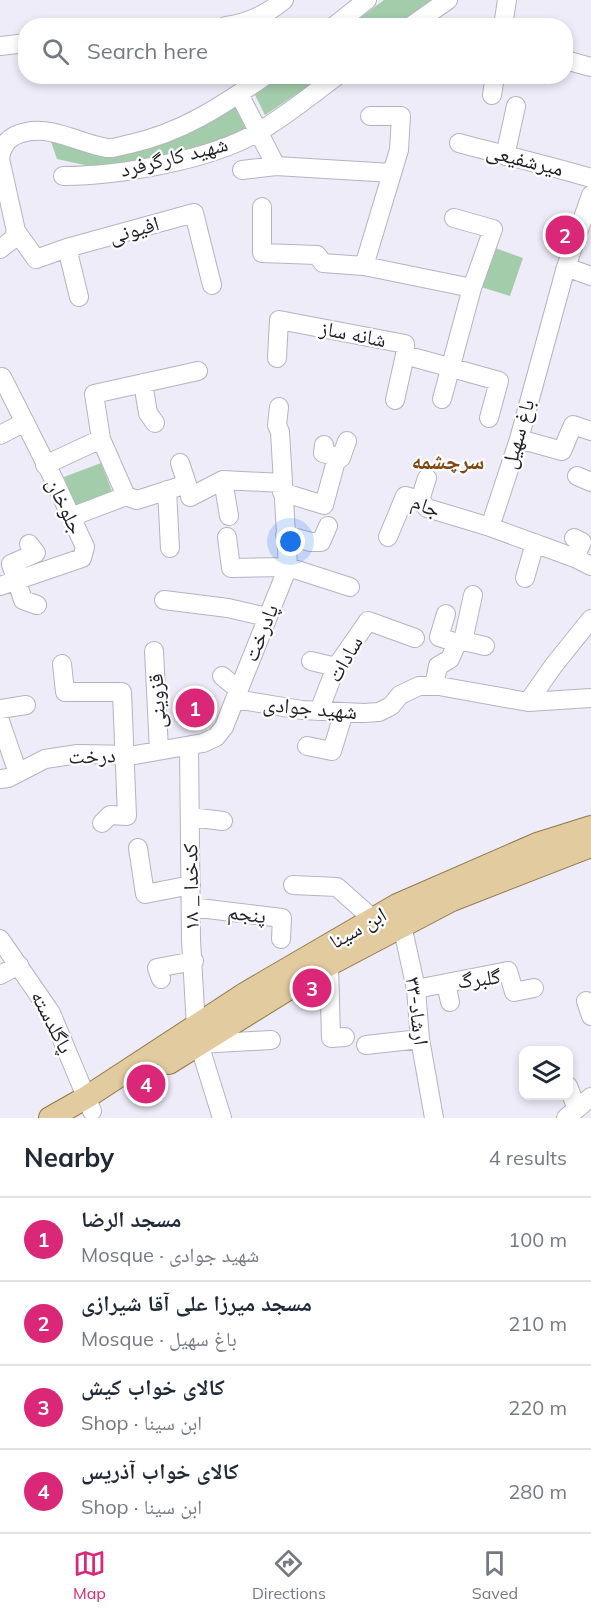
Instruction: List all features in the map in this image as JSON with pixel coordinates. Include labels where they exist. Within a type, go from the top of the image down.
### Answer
[{"type":"main road","name":"ابن سینا","points":[[50,1118],[87,1109],[197,1035],[329,964],[400,916],[537,844],[588,840]]},
{"type":"main road","name":"ابن سینا","points":[[197,1035],[246,993],[374,919],[400,916]]},
{"type":"street","points":[[253,18],[270,11],[284,0]]},
{"type":"street","points":[[344,18],[367,0]]},
{"type":"street","points":[[422,18],[448,0]]},
{"type":"street","points":[[504,18],[507,0]]},
{"type":"street","points":[[0,46],[18,44]]},
{"type":"street","points":[[573,62],[591,67]]},
{"type":"street","name":"شهید کارگرفرد","points":[[0,163],[1,148],[11,137],[28,131],[55,132],[109,148],[147,140],[188,126],[253,84]]},
{"type":"street","name":"شهید کارگرفرد","points":[[63,176],[95,176],[191,158],[232,145],[259,132],[326,84]]},
{"type":"street","points":[[492,95],[494,84]]},
{"type":"street","points":[[239,94],[276,166]]},
{"type":"street","points":[[505,156],[516,106]]},
{"type":"street","points":[[364,266],[399,150],[401,116],[370,116]]},
{"type":"street","name":"میرشفیعی","points":[[459,143],[591,178]]},
{"type":"street","points":[[0,163],[16,231],[13,239],[0,249]]},
{"type":"street","points":[[242,170],[276,166],[392,173]]},
{"type":"street","name":"باغ سهیل","points":[[490,527],[519,440],[566,267],[584,239],[591,195]]},
{"type":"street","points":[[262,207],[262,254],[316,255],[323,262],[364,266],[472,288]]},
{"type":"street","name":"افیونی","points":[[16,231],[36,259],[67,248],[194,213],[212,285]]},
{"type":"street","points":[[442,399],[472,288],[493,229],[454,218]]},
{"type":"street","points":[[67,248],[79,297]]},
{"type":"street","points":[[566,267],[591,276]]},
{"type":"street","name":"شانه ساز","points":[[277,358],[279,320],[405,344],[405,356],[452,367]]},
{"type":"street","points":[[395,400],[405,356]]},
{"type":"street","name":"باغ سهیل","points":[[452,367],[499,381],[489,418]]},
{"type":"street","points":[[126,496],[101,439],[94,394],[198,371]]},
{"type":"street","name":"جلوخان","points":[[2,377],[85,547],[82,558],[8,583]]},
{"type":"street","points":[[143,383],[148,413],[155,423]]},
{"type":"street","points":[[279,407],[277,425],[280,432],[288,567]]},
{"type":"street","points":[[0,435],[25,422]]},
{"type":"street","points":[[519,440],[562,452],[573,425],[591,431]]},
{"type":"street","points":[[45,465],[101,439]]},
{"type":"street","points":[[190,497],[223,480],[282,488],[324,505],[331,451],[341,458],[347,441]]},
{"type":"street","points":[[71,517],[126,496],[136,500],[162,487],[187,484],[180,463]]},
{"type":"street","points":[[424,510],[427,478]]},
{"type":"street","points":[[223,480],[229,516]]},
{"type":"street","points":[[162,487],[170,548]]},
{"type":"street","name":"جام","points":[[388,537],[405,496],[424,510],[490,527]]},
{"type":"street","points":[[285,536],[310,542],[321,542],[328,526]]},
{"type":"street","points":[[490,527],[583,562],[582,542],[574,538]]},
{"type":"street","points":[[227,537],[231,568],[288,567],[350,587]]},
{"type":"street","points":[[525,578],[535,543]]},
{"type":"street","points":[[29,544],[36,553],[11,564],[8,583],[23,600],[37,605]]},
{"type":"street","name":"پادرخت","points":[[237,694],[288,567]]},
{"type":"street","points":[[434,686],[438,666],[450,659],[460,642],[473,595]]},
{"type":"street","points":[[164,600],[228,608],[267,617]]},
{"type":"street","points":[[446,614],[439,637],[485,646]]},
{"type":"street","points":[[528,702],[591,619]]},
{"type":"street","name":"سادات","points":[[319,711],[336,667],[368,621],[415,638]]},
{"type":"street","name":"قزوینی","points":[[154,651],[159,750]]},
{"type":"street","points":[[311,661],[336,667]]},
{"type":"street","points":[[62,664],[65,692],[122,692],[127,816],[110,815],[102,823]]},
{"type":"street","points":[[222,676],[237,694]]},
{"type":"street","name":"شهید جوادی","points":[[189,746],[203,743],[216,736],[224,727],[237,694],[302,710],[344,712],[380,712],[391,706],[400,696],[419,686],[434,686],[528,702],[591,698]]},
{"type":"street","points":[[0,709],[26,705]]},
{"type":"street","points":[[307,746],[332,751],[344,712]]},
{"type":"street","points":[[0,721],[18,773]]},
{"type":"street","name":"درخت","points":[[0,779],[18,773],[45,759],[78,754],[125,755],[189,746]]},
{"type":"street","name":"۱۸ _ کدخدا","points":[[189,746],[190,885],[197,1035],[216,1117]]},
{"type":"street","points":[[190,817],[223,821]]},
{"type":"street","points":[[138,848],[145,894],[190,885]]},
{"type":"street","points":[[293,885],[337,887],[374,919]]},
{"type":"street","name":"پنجم","points":[[191,907],[282,918],[281,939]]},
{"type":"street","name":"۳۳-ارشاد","points":[[400,916],[416,989],[420,1039],[434,1118]]},
{"type":"street","name":"پاگلدسته","points":[[0,939],[51,1013],[87,1109]]},
{"type":"street","points":[[161,979],[157,968],[194,962]]},
{"type":"street","points":[[329,964],[331,1038],[345,1037]]},
{"type":"street","points":[[0,975],[19,966]]},
{"type":"street","name":"گلبرگ","points":[[416,989],[508,971],[514,992],[534,988]]},
{"type":"street","name":"گلبرگ","points":[[446,983],[450,1002]]},
{"type":"street","points":[[197,1035],[271,1040]]},
{"type":"street","points":[[366,1045],[420,1039]]},
{"type":"green space","points":[[384,0],[435,0],[408,18],[360,18]]},
{"type":"green space","points":[[270,84],[312,84],[265,115],[255,95]]},
{"type":"green space","points":[[236,107],[246,130],[167,157],[103,169],[57,159],[49,136],[155,143],[213,120]]},
{"type":"green space","points":[[495,248],[523,258],[510,296],[481,287]]},
{"type":"green space","points":[[101,463],[113,494],[76,508],[64,477]]},
{"type":"place","name":"مسجد میرزا علی آقا شیرازی","points":[[565,235]]},
{"type":"place","name":"مسجد الرضا","points":[[195,708]]},
{"type":"place","name":"کالای خواب کیش","points":[[312,988]]},
{"type":"place","name":"کالای خواب آذریس","points":[[146,1084]]},
{"type":"district","name":"سرچشمه","points":[[448,461]]}]
